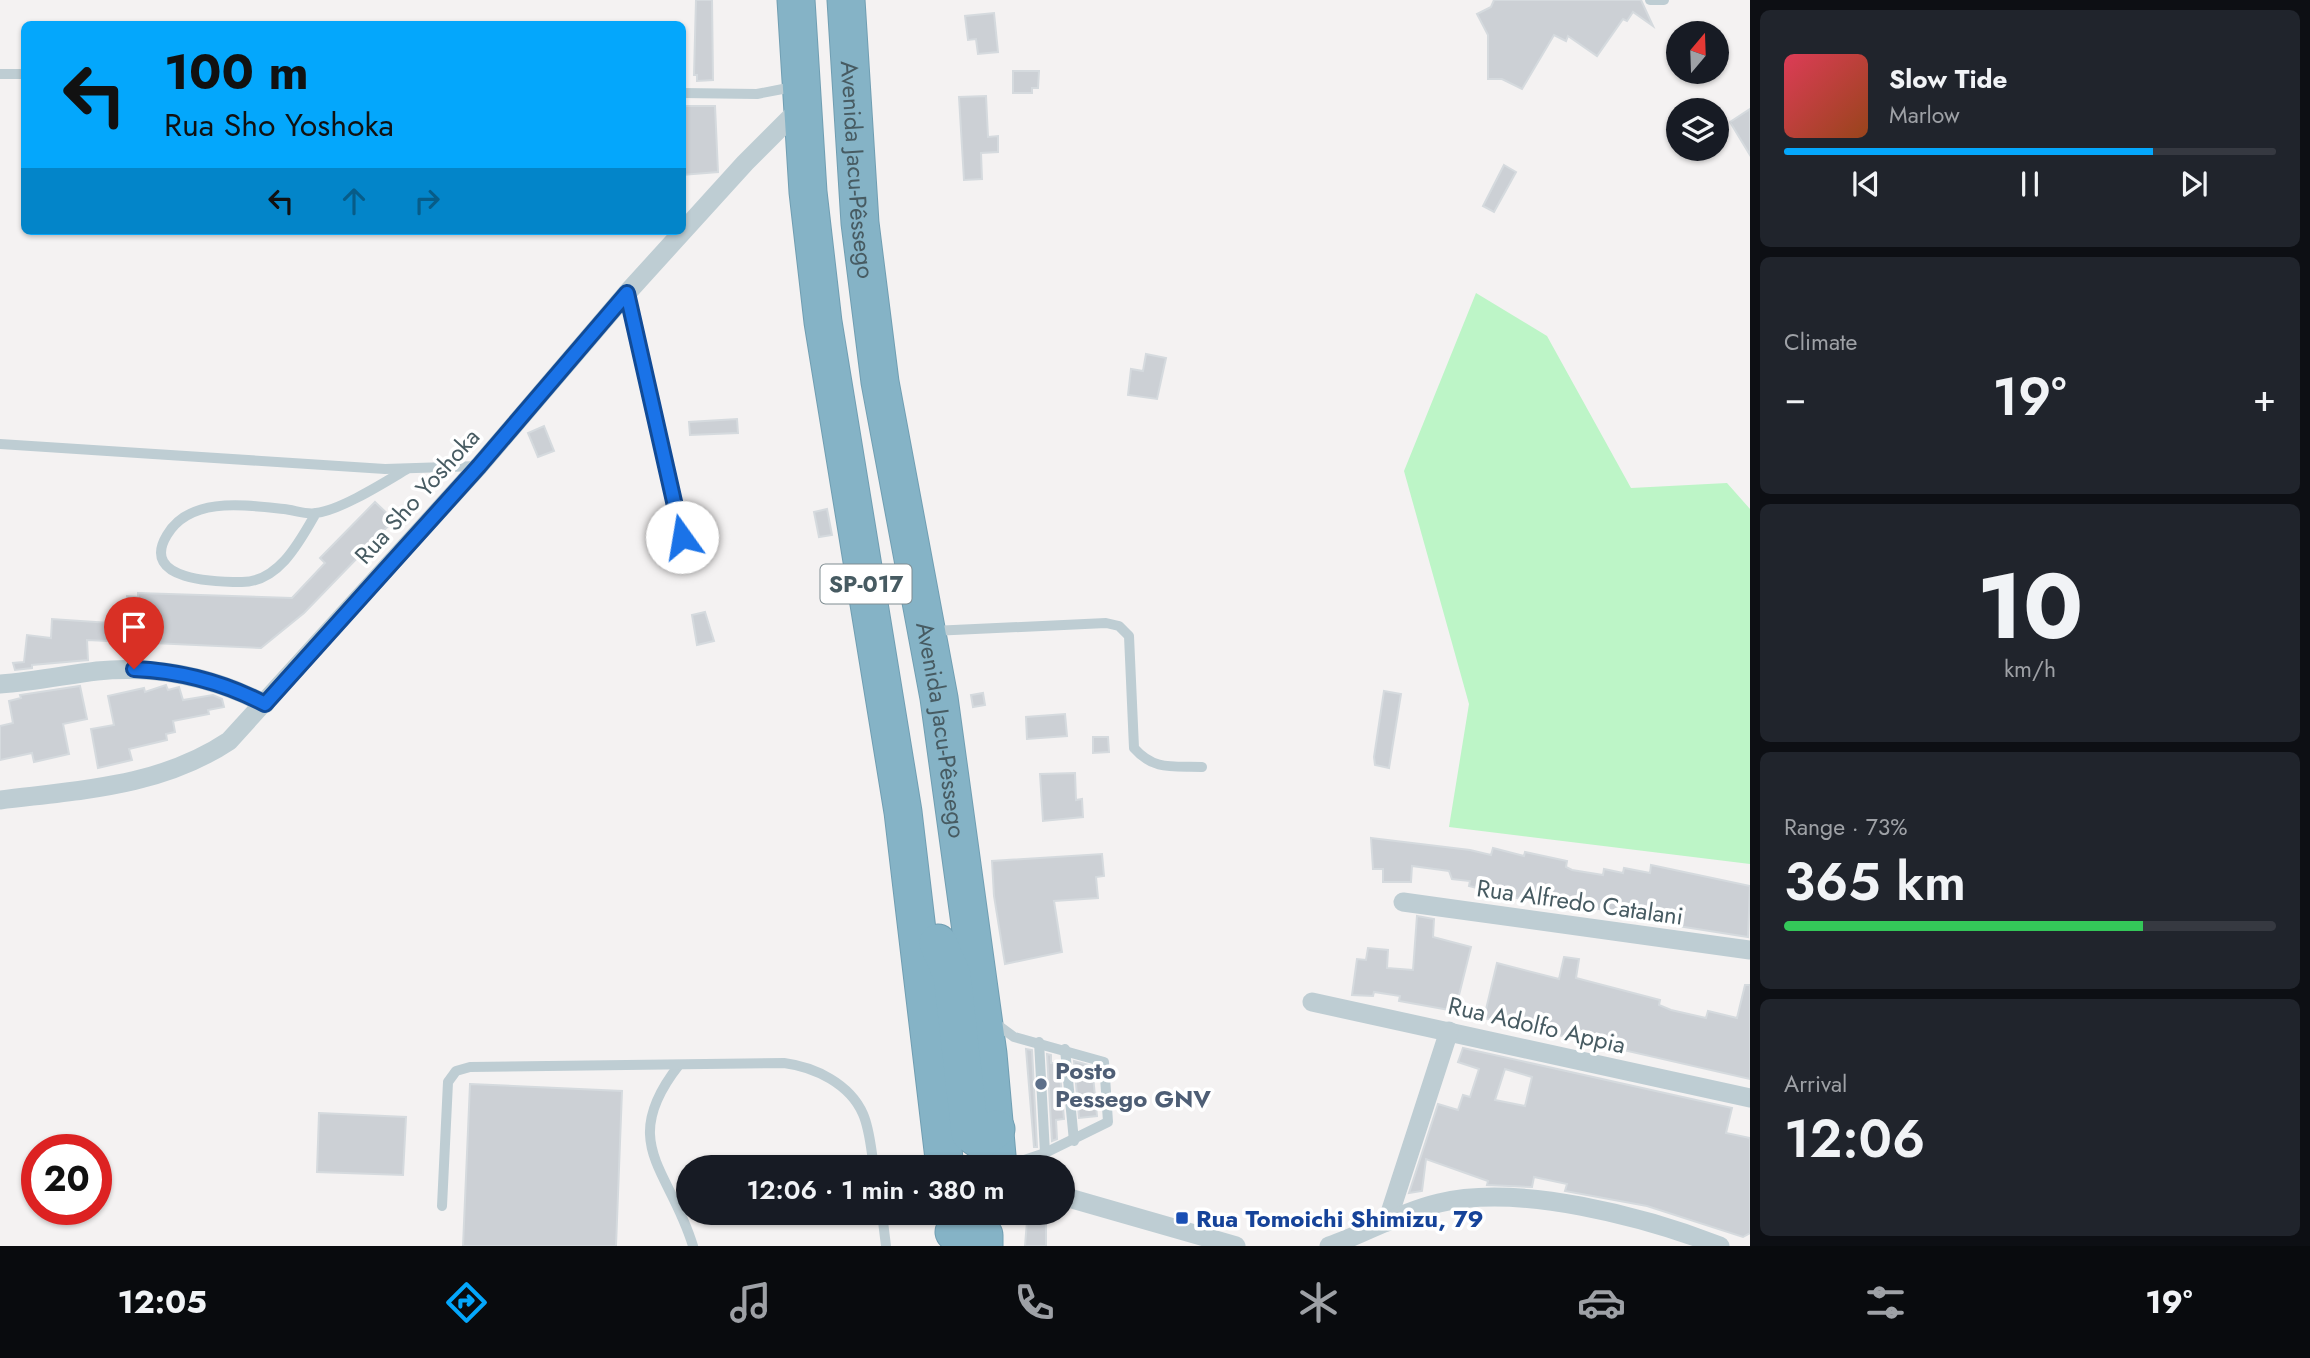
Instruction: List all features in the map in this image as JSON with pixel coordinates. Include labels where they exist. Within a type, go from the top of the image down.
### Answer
[{"type":"highway","name":"Avenida Jacu-Pêssego","points":[[796,0],[808,192],[823,322],[907,848],[944,1155]]},
{"type":"highway","name":"Avenida Jacu-Pêssego","points":[[846,0],[860,223],[880,382],[928,632],[983,1014],[998,1155]]},
{"type":"highway","points":[[907,848],[928,881],[948,1002],[958,1137],[962,1152],[966,1155]]},
{"type":"highway","points":[[938,943],[952,975],[970,1133],[980,1140],[996,1129]]},
{"type":"highway","points":[[999,1246],[1000,1225]]},
{"type":"street","name":"Rua Sho Yoshoka","points":[[686,228],[802,96]]},
{"type":"street","name":"Rua Sho Yoshoka","points":[[0,800],[111,786],[160,775],[206,756],[229,741],[479,466],[680,235]]},
{"type":"street","points":[[0,684],[97,671],[150,670],[223,686],[265,704]]},
{"type":"street","name":"Rua Alfredo Catalani","points":[[1403,902],[1750,950]]},
{"type":"street","name":"Rua Adolfo Appia","points":[[1312,1002],[1750,1098]]},
{"type":"street","points":[[1387,1222],[1415,1126],[1450,1031]]},
{"type":"street","points":[[1329,1246],[1436,1203],[1477,1197],[1631,1217],[1720,1246]]},
{"type":"street","points":[[1075,1200],[1236,1246]]},
{"type":"lane","points":[[1650,0],[1664,0]]},
{"type":"lane","points":[[0,74],[21,74]]},
{"type":"lane","points":[[686,93],[802,96]]},
{"type":"lane","points":[[627,293],[682,537]]},
{"type":"lane","points":[[0,444],[407,469],[479,466]]},
{"type":"lane","points":[[316,513],[279,568],[254,582],[207,582],[175,574],[163,560],[162,543],[172,526],[191,512],[226,505],[316,513],[375,489],[407,469]]},
{"type":"lane","points":[[928,632],[1106,623],[1119,626],[1129,636],[1134,748],[1145,761],[1160,766],[1202,767]]},
{"type":"lane","points":[[983,1014],[1014,1037],[1104,1062],[1108,1122],[1074,1141],[1038,1155]]},
{"type":"lane","points":[[1039,1042],[1045,1153]]},
{"type":"lane","points":[[1065,1049],[1074,1141]]},
{"type":"lane","points":[[442,1206],[448,1082],[456,1071],[470,1068],[784,1063],[805,1066],[821,1073],[854,1099],[863,1115],[871,1155]]},
{"type":"lane","points":[[679,1065],[656,1098],[648,1129],[650,1148],[693,1246]]},
{"type":"lane","points":[[883,1225],[886,1246]]},
{"type":"green space","points":[[1476,293],[1547,336],[1631,488],[1727,483],[1750,509],[1750,864],[1449,827],[1469,704],[1404,471]]},
{"type":"building","points":[[696,0],[712,0],[713,80],[697,81],[697,75],[694,75]]},
{"type":"building","points":[[1494,0],[1641,0],[1653,26],[1633,12],[1627,21],[1623,19],[1597,56],[1568,36],[1566,41],[1554,35],[1522,89],[1502,79],[1488,79],[1488,35],[1477,14],[1491,7]]},
{"type":"building","points":[[994,13],[998,52],[978,54],[976,39],[968,40],[965,16]]},
{"type":"building","points":[[1013,71],[1039,71],[1038,88],[1032,88],[1032,93],[1013,93]]},
{"type":"building","points":[[986,96],[988,137],[998,136],[998,152],[981,153],[982,179],[964,180],[959,97]]},
{"type":"building","points":[[686,106],[715,106],[718,172],[686,175]]},
{"type":"building","points":[[1750,109],[1750,155],[1730,122]]},
{"type":"building","points":[[1504,165],[1516,172],[1494,212],[1483,206]]},
{"type":"building","points":[[1146,354],[1166,358],[1157,399],[1128,395],[1131,369],[1143,371]]},
{"type":"building","points":[[737,419],[738,433],[690,435],[689,422]]},
{"type":"building","points":[[544,426],[554,451],[538,457],[528,433]]},
{"type":"building","points":[[375,502],[394,520],[304,613],[261,648],[87,640],[88,660],[32,665],[32,668],[15,670],[13,663],[24,662],[27,635],[51,638],[52,619],[125,624],[127,596],[138,597],[138,593],[292,598],[325,563],[320,558]]},
{"type":"building","points":[[827,509],[832,535],[819,537],[814,512]]},
{"type":"building","points":[[705,612],[714,641],[697,645],[692,615]]},
{"type":"building","points":[[166,685],[168,690],[179,687],[183,700],[213,695],[222,699],[224,707],[208,710],[209,714],[173,721],[175,732],[166,734],[167,740],[129,749],[132,760],[98,768],[91,729],[114,725],[108,696],[144,688],[145,692]]},
{"type":"building","points":[[80,686],[87,719],[63,724],[69,754],[34,762],[32,753],[0,760],[0,726],[13,723],[9,701],[21,698],[20,695]]},
{"type":"building","points":[[1384,691],[1401,694],[1389,768],[1375,765],[1374,757]]},
{"type":"building","points":[[983,693],[985,705],[973,707],[971,695]]},
{"type":"building","points":[[1065,714],[1067,736],[1027,739],[1026,717]]},
{"type":"building","points":[[1093,737],[1108,737],[1109,752],[1093,753]]},
{"type":"building","points":[[1075,773],[1076,800],[1082,799],[1083,817],[1043,821],[1040,774]]},
{"type":"building","points":[[1371,838],[1491,855],[1493,848],[1524,856],[1525,852],[1567,861],[1566,867],[1572,870],[1603,875],[1604,869],[1623,873],[1624,868],[1650,873],[1651,865],[1750,886],[1748,937],[1614,916],[1614,912],[1543,898],[1543,903],[1521,899],[1469,886],[1470,881],[1452,879],[1449,871],[1412,866],[1411,882],[1383,882],[1383,869],[1373,869]]},
{"type":"building","points":[[1102,854],[1104,876],[1096,877],[1098,898],[1054,901],[1062,952],[1005,964],[994,896],[992,861]]},
{"type":"building","points":[[1417,916],[1434,919],[1433,937],[1471,947],[1455,1011],[1399,1001],[1400,996],[1374,992],[1373,996],[1352,995],[1357,959],[1366,960],[1368,948],[1388,950],[1387,968],[1413,970]]},
{"type":"building","points":[[1564,957],[1579,959],[1576,978],[1660,1000],[1659,1005],[1671,1010],[1706,1018],[1708,1011],[1737,1018],[1745,985],[1750,985],[1750,1079],[1484,1018],[1497,963],[1559,979]]},
{"type":"building","points":[[1463,1048],[1732,1108],[1726,1133],[1750,1138],[1750,1233],[1743,1237],[1647,1206],[1565,1191],[1567,1184],[1534,1177],[1532,1187],[1487,1185],[1488,1181],[1426,1159],[1422,1191],[1409,1193],[1438,1104],[1458,1110],[1463,1095],[1470,1097],[1479,1069],[1458,1062]],"holes":[[[1505,1069],[1532,1077],[1525,1106],[1495,1100]]]},
{"type":"building","points":[[1026,1049],[1032,1050],[1037,1147],[1034,1147]]},
{"type":"building","points":[[1047,1054],[1051,1055],[1051,1063],[1059,1063],[1064,1119],[1056,1120],[1057,1139],[1052,1141]]},
{"type":"building","points":[[1074,1061],[1092,1066],[1097,1116],[1079,1118]]},
{"type":"building","points":[[470,1084],[622,1091],[616,1246],[463,1246]]},
{"type":"building","points":[[319,1113],[406,1117],[403,1175],[317,1172]]},
{"type":"building","points":[[1027,1225],[1046,1225],[1046,1246],[1025,1246]]},
{"type":"place","name":"Posto Pessego GNV","points":[[1041,1084]]},
{"type":"place","name":"Rua Tomoichi Shimizu, 79","points":[[1182,1218]]},
{"type":"route","points":[[134,669],[197,678],[243,693],[265,704],[349,607],[479,466],[627,293],[682,537]]}]
